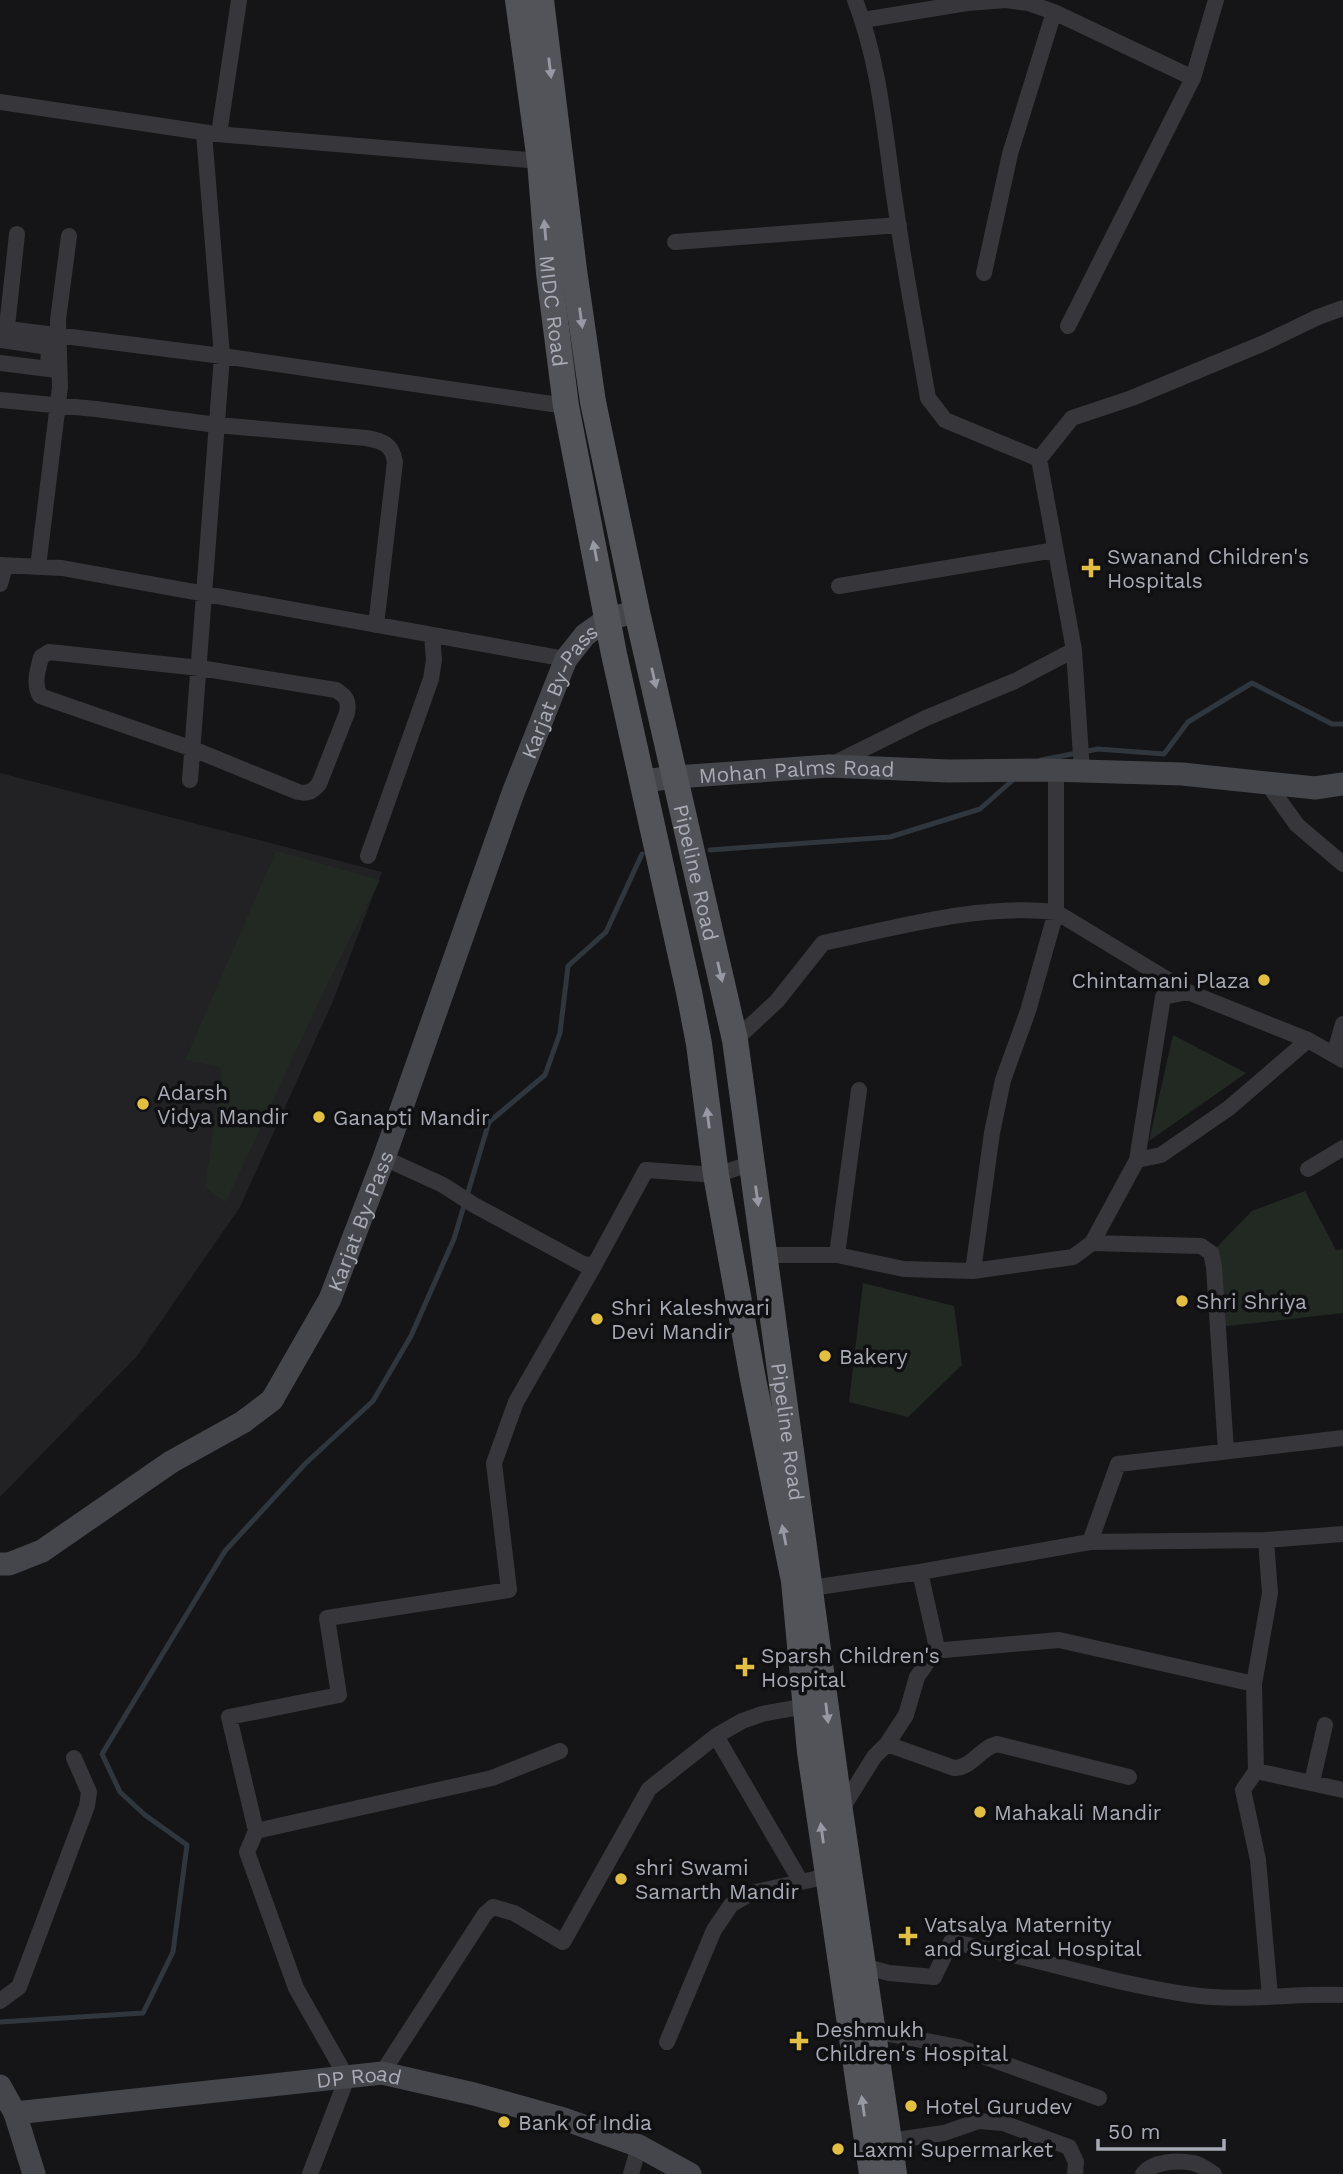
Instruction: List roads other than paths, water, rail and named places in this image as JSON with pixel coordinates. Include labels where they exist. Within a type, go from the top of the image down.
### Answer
[{"type":"main road","name":"MIDC Road","points":[[517,0],[540,161],[549,273],[566,406],[609,618]]},
{"type":"main road","name":"MIDC Road","points":[[541,0],[593,402],[637,612]]},
{"type":"main road","name":"Karjat By-Pass","points":[[0,1564],[9,1564],[42,1551],[171,1462],[243,1422],[272,1400],[330,1299],[384,1158],[508,806],[566,659],[585,635],[609,618],[637,612]]},
{"type":"main road","name":"Pipeline Road","points":[[637,612],[735,1040],[840,1811],[894,2174]]},
{"type":"main road","name":"Pipeline Road","points":[[609,618],[614,654],[699,1044],[716,1175],[753,1379],[794,1581],[810,1752],[872,2174]]},
{"type":"main road","points":[[1052,770],[1082,765],[1315,788],[1343,785]]},
{"type":"main road","name":"Mohan Palms Road","points":[[643,781],[829,766],[950,771],[1052,770]]},
{"type":"main road","name":"DP Road","points":[[7,2113],[382,2073],[474,2094],[551,2116],[639,2146],[690,2174]]},
{"type":"main road","points":[[0,2086],[7,2113],[34,2174]]},
{"type":"street","points":[[214,133],[239,0]]},
{"type":"street","points":[[855,0],[863,20],[882,103],[928,398],[945,420],[1039,459]]},
{"type":"street","points":[[863,20],[967,3],[1006,0],[1028,3],[1054,12],[1193,78]]},
{"type":"street","points":[[1068,326],[1193,78],[1216,0]]},
{"type":"street","points":[[984,273],[1010,154],[1054,12]]},
{"type":"street","points":[[0,102],[214,133]]},
{"type":"street","points":[[190,779],[222,356],[204,132],[540,161]]},
{"type":"street","points":[[676,242],[899,225]]},
{"type":"street","points":[[17,234],[2,332],[36,338],[59,335],[222,356],[566,406]]},
{"type":"street","points":[[54,370],[69,236]]},
{"type":"street","points":[[1082,765],[1074,650],[1039,459],[1072,418],[1132,398],[1343,308]]},
{"type":"street","points":[[36,338],[49,347],[60,387],[38,567]]},
{"type":"street","points":[[0,363],[54,370]]},
{"type":"street","points":[[0,400],[217,425],[366,438],[390,446],[395,462],[376,625]]},
{"type":"street","points":[[839,586],[1055,550]]},
{"type":"street","points":[[0,584],[3,566],[62,568],[566,659]]},
{"type":"street","points":[[368,856],[431,679],[434,660],[432,635]]},
{"type":"street","points":[[829,766],[926,718],[1014,681],[1074,650]]},
{"type":"street","points":[[49,652],[200,667],[336,690],[345,695],[348,702],[347,713],[319,784],[313,792],[307,794],[284,788],[193,750],[40,696],[36,679],[41,657],[49,652]]},
{"type":"street","points":[[973,1271],[992,1133],[1003,1080],[1028,1011],[1056,912],[1052,770]]},
{"type":"street","points":[[1267,783],[1297,825],[1343,864]]},
{"type":"street","points":[[735,1040],[777,1001],[822,943],[950,917],[1031,909],[1056,912],[1188,992],[1308,1040],[1338,1057],[1343,1024]]},
{"type":"street","points":[[766,1255],[837,1255],[904,1269],[973,1271],[1073,1257],[1093,1242],[1137,1160],[1163,997],[1188,992]]},
{"type":"street","points":[[1137,1160],[1161,1155],[1229,1108],[1308,1040]]},
{"type":"street","points":[[837,1255],[859,1090]]},
{"type":"street","points":[[1308,1169],[1343,1148]]},
{"type":"street","points":[[384,1158],[443,1185],[474,1206],[585,1265],[595,1264]]},
{"type":"street","points":[[310,2174],[347,2078],[296,1988],[247,1852],[256,1831],[229,1717],[339,1695],[327,1618],[509,1590],[494,1463],[516,1402],[646,1170],[716,1175],[752,1163]]},
{"type":"street","points":[[1093,1242],[1201,1246],[1211,1254],[1226,1451]]},
{"type":"street","points":[[1090,1542],[1118,1464],[1343,1438]]},
{"type":"street","points":[[811,1588],[920,1573],[1090,1542],[1266,1540],[1343,1534]]},
{"type":"street","points":[[1266,1540],[1270,1593],[1254,1684],[1256,1771],[1243,1790],[1258,1860],[1270,1996]]},
{"type":"street","points":[[840,1811],[874,1757],[887,1744],[906,1715],[917,1677],[937,1648],[920,1573]]},
{"type":"street","points":[[937,1648],[944,1650],[1059,1640],[1254,1684]]},
{"type":"street","points":[[382,2073],[485,1914],[493,1907],[504,1909],[563,1942],[649,1789],[716,1736],[742,1721],[762,1714],[806,1706]]},
{"type":"street","points":[[1312,1782],[1325,1725]]},
{"type":"street","points":[[716,1736],[801,1882]]},
{"type":"street","points":[[887,1744],[954,1768],[968,1765],[989,1746],[997,1744],[1129,1777]]},
{"type":"street","points":[[256,1831],[492,1778],[560,1751]]},
{"type":"street","points":[[0,2001],[19,1987],[87,1806],[89,1792],[74,1758]]},
{"type":"street","points":[[1256,1771],[1343,1790]]},
{"type":"street","points":[[667,2042],[714,1930],[731,1905],[751,1893],[828,1876]]},
{"type":"street","points":[[863,1966],[889,1973],[934,1977],[951,1942],[1141,1987],[1234,1998],[1343,1995]]},
{"type":"street","points":[[873,2031],[958,2047],[1099,2098]]},
{"type":"street","points":[[889,2141],[944,2133],[979,2121],[1003,2123],[1069,2147],[1076,2162],[1075,2174]]},
{"type":"street","points":[[631,2174],[639,2146]]},
{"type":"street","points":[[1143,2174],[1156,2164],[1195,2163],[1214,2174]]},
{"type":"waterway","points":[[1041,760],[1098,749],[1164,754],[1188,722],[1252,683],[1332,724],[1343,724]]},
{"type":"waterway","points":[[710,850],[890,837],[980,809],[1014,779]]},
{"type":"waterway","points":[[0,2022],[143,2013],[173,1952],[187,1845],[145,1815],[120,1792],[102,1754],[225,1551],[305,1464],[373,1401],[411,1336],[454,1239],[489,1122],[545,1075],[560,1033],[568,966],[606,932],[642,854]]},
{"type":"place","name":"Swanand Children's Hospitals","points":[[1091,568]]},
{"type":"place","name":"Chintamani Plaza","points":[[1264,980]]},
{"type":"place","name":"Adarsh Vidya Mandir","points":[[143,1104]]},
{"type":"place","name":"Ganapti Mandir","points":[[319,1117]]},
{"type":"place","name":"Shri Shriya","points":[[1182,1301]]},
{"type":"place","name":"Shri Kaleshwari Devi Mandir","points":[[597,1319]]},
{"type":"place","name":"Bakery","points":[[825,1356]]},
{"type":"place","name":"Sparsh Children's Hospital","points":[[745,1667]]},
{"type":"place","name":"Mahakali Mandir","points":[[980,1812]]},
{"type":"place","name":"shri Swami Samarth Mandir","points":[[621,1879]]},
{"type":"place","name":"Vatsalya Maternity and Surgical Hospital","points":[[908,1936]]},
{"type":"place","name":"Deshmukh Children's Hospital","points":[[799,2041]]},
{"type":"place","name":"Hotel Gurudev","points":[[911,2106]]},
{"type":"place","name":"Bank of India","points":[[504,2122]]},
{"type":"place","name":"Laxmi Supermarket","points":[[838,2149]]}]
